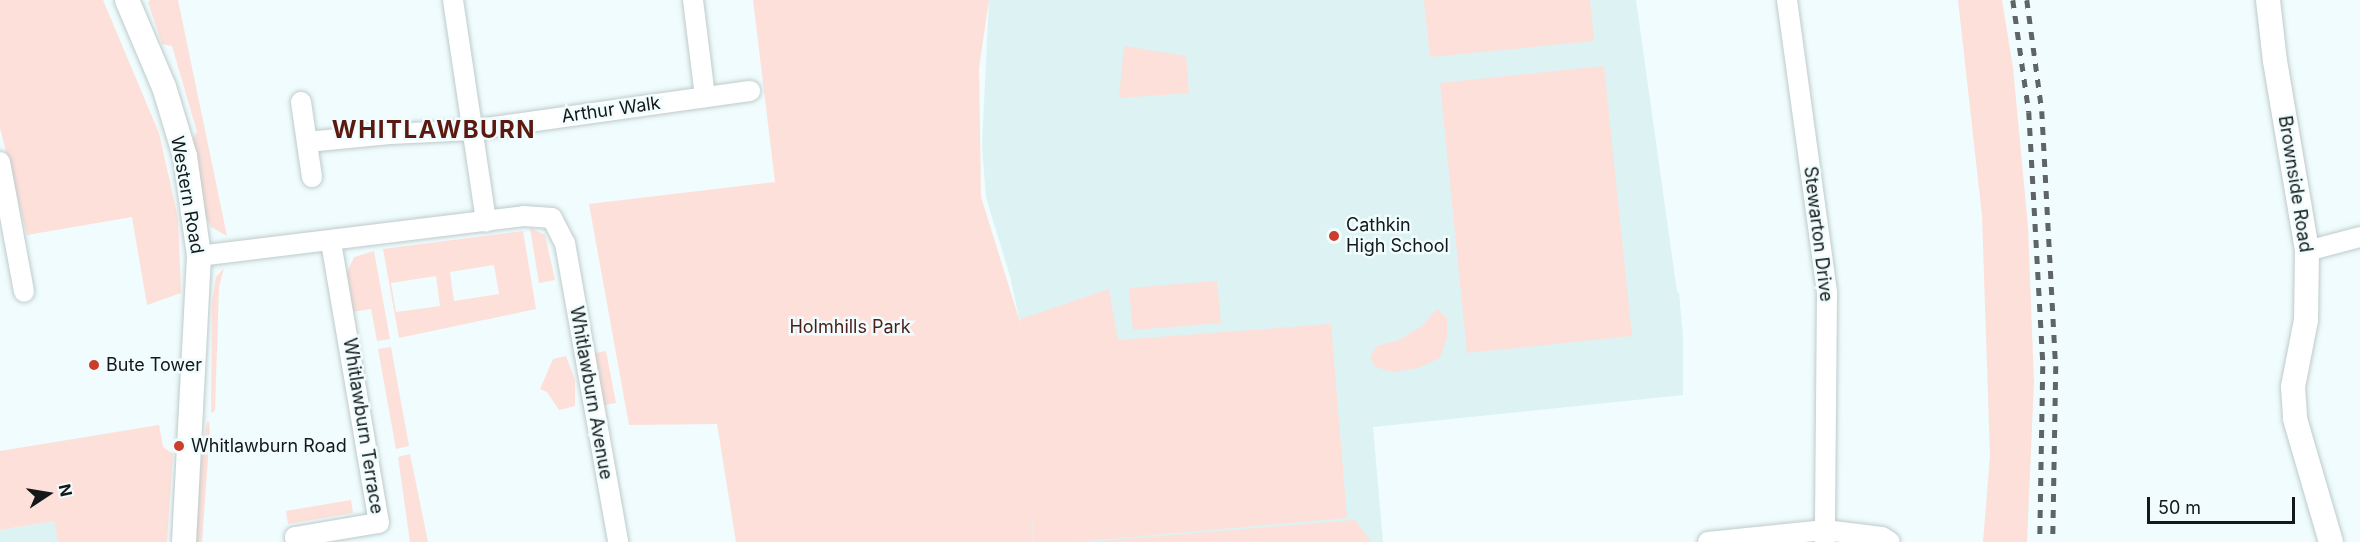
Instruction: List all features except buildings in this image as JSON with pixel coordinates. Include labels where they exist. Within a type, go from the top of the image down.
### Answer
[{"type":"street","name":"Western Road","points":[[127,0],[164,87],[184,156],[199,256],[184,542]]},
{"type":"street","points":[[199,256],[486,222],[453,0]]},
{"type":"street","points":[[693,0],[705,97]]},
{"type":"street","name":"Stewarton Drive","points":[[1787,0],[1827,293],[1825,536]]},
{"type":"street","name":"Brownside Road","points":[[2268,0],[2307,251],[2306,320],[2293,387],[2294,409],[2331,542]]},
{"type":"street","name":"Arthur Walk","points":[[307,142],[390,134],[472,130],[750,91]]},
{"type":"street","points":[[301,102],[312,177]]},
{"type":"street","points":[[0,162],[24,292]]},
{"type":"street","name":"Whitlawburn Avenue","points":[[486,222],[524,216],[552,218],[565,243],[618,542]]},
{"type":"street","points":[[2307,251],[2360,237]]},
{"type":"street","name":"Whitlawburn Terrace","points":[[296,542],[295,537],[379,523],[332,241]]},
{"type":"street","points":[[1708,542],[1825,536],[1882,537],[1890,542]]},
{"type":"shaded area","name":"Cathkin High School","points":[[989,0],[1636,0],[1677,292],[1679,293],[1683,338],[1683,395],[1373,427],[1383,542],[1000,542],[1021,327],[1010,276],[986,197],[982,145]]},
{"type":"shaded area","points":[[54,521],[58,542],[0,542],[0,530]]},
{"type":"green space","points":[[0,0],[103,0],[159,133],[178,218],[181,293],[147,305],[132,217],[27,235],[0,128]]},
{"type":"green space","points":[[150,0],[178,0],[227,236],[211,227],[205,216],[190,142],[197,132],[172,46],[162,44],[148,2]]},
{"type":"green space","name":"Holmhills Park","points":[[753,0],[989,0],[979,68],[981,197],[1020,322],[1021,319],[1109,289],[1118,340],[1331,324],[1347,518],[1074,542],[1034,542],[1031,501],[1033,542],[736,542],[717,424],[629,425],[589,204],[775,182]]},
{"type":"green space","points":[[1424,0],[1590,0],[1594,41],[1430,57]]},
{"type":"green space","points":[[1958,0],[2002,0],[2013,68],[2028,227],[2034,381],[2027,542],[1983,542],[1990,456],[1982,216]]},
{"type":"green space","points":[[1124,46],[1186,56],[1189,93],[1119,98]]},
{"type":"green space","points":[[1604,66],[1632,336],[1467,353],[1440,83]]},
{"type":"green space","points":[[530,228],[545,235],[555,280],[539,283]]},
{"type":"green space","points":[[523,231],[536,309],[399,338],[383,249]],"holes":[[[494,265],[499,294],[454,301],[450,272]],[[436,276],[440,306],[396,312],[391,283]]]},
{"type":"green space","points":[[374,251],[390,339],[377,341],[371,309],[352,312],[346,275],[354,257]]},
{"type":"green space","points":[[224,268],[219,287],[215,411],[211,413],[212,302],[216,277]]},
{"type":"green space","points":[[1217,281],[1221,323],[1133,330],[1129,288]]},
{"type":"green space","points":[[1437,309],[1447,318],[1447,337],[1440,358],[1418,368],[1393,372],[1375,367],[1370,357],[1377,346],[1399,340],[1422,326]]},
{"type":"green space","points":[[391,347],[409,446],[396,449],[378,349]]},
{"type":"green space","points":[[606,351],[616,403],[599,406],[589,354]]},
{"type":"green space","points":[[566,356],[575,380],[575,406],[559,410],[547,392],[540,389],[553,359]]},
{"type":"green space","points":[[207,422],[209,422],[210,430],[202,542],[195,542],[202,449]]},
{"type":"green space","points":[[159,425],[163,447],[173,454],[167,542],[58,542],[54,521],[0,530],[0,451]]},
{"type":"green space","points":[[410,454],[428,542],[410,542],[398,457]]},
{"type":"green space","points":[[351,500],[353,513],[288,524],[286,511]]},
{"type":"green space","points":[[1355,520],[1371,542],[1088,542]]},
{"type":"railway","points":[[2013,0],[2029,112],[2043,366],[2040,542]]},
{"type":"railway","points":[[2027,0],[2042,111],[2056,366],[2053,542]]},
{"type":"place","name":"Cathkin High School","points":[[1334,236]]},
{"type":"place","name":"Bute Tower","points":[[94,365]]},
{"type":"place","name":"Whitlawburn Road","points":[[179,446]]},
{"type":"district","name":"WHITLAWBURN","points":[[434,130]]}]
